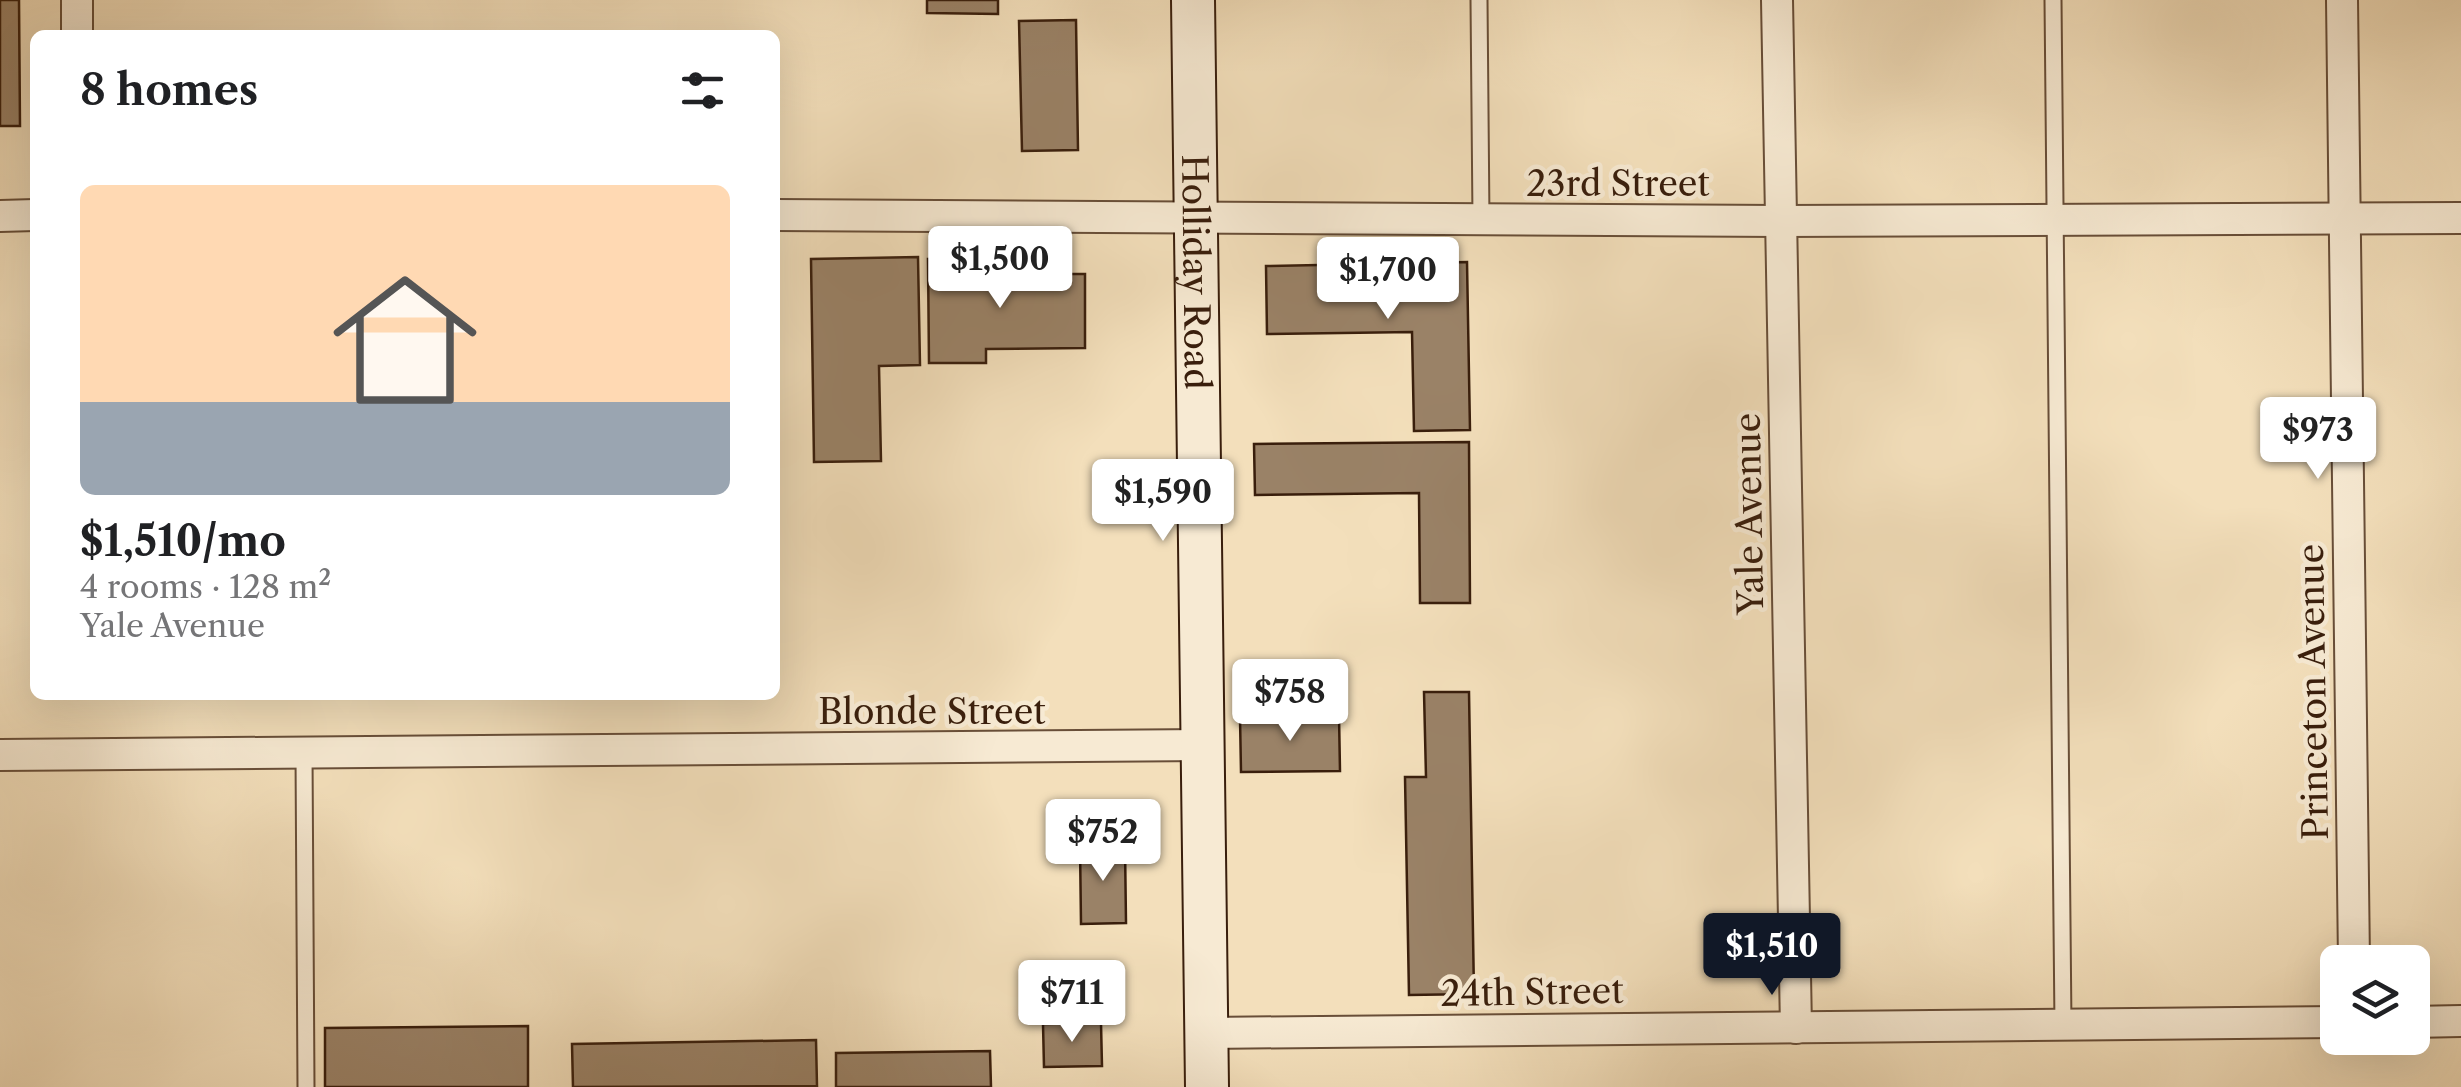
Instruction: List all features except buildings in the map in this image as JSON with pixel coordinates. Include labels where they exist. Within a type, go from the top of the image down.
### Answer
[{"type":"street","points":[[77,0],[78,30]]},
{"type":"street","name":"Holliday Road","points":[[1193,0],[1207,1087]]},
{"type":"street","name":"Yale Avenue","points":[[1777,0],[1796,1028]]},
{"type":"street","name":"Princeton Avenue","points":[[2342,0],[2354,945]]},
{"type":"street","points":[[0,216],[30,215]]},
{"type":"street","name":"23rd Street","points":[[780,215],[2055,222],[2461,218]]},
{"type":"street","name":"Blonde Street","points":[[0,755],[1204,746]]},
{"type":"street","points":[[2430,1022],[2461,1021]]},
{"type":"street","name":"24th Street","points":[[1206,1033],[2320,1022]]},
{"type":"lane","points":[[1479,0],[1482,219]]},
{"type":"lane","points":[[2053,0],[2063,1025]]},
{"type":"lane","points":[[304,754],[306,1087]]}]
